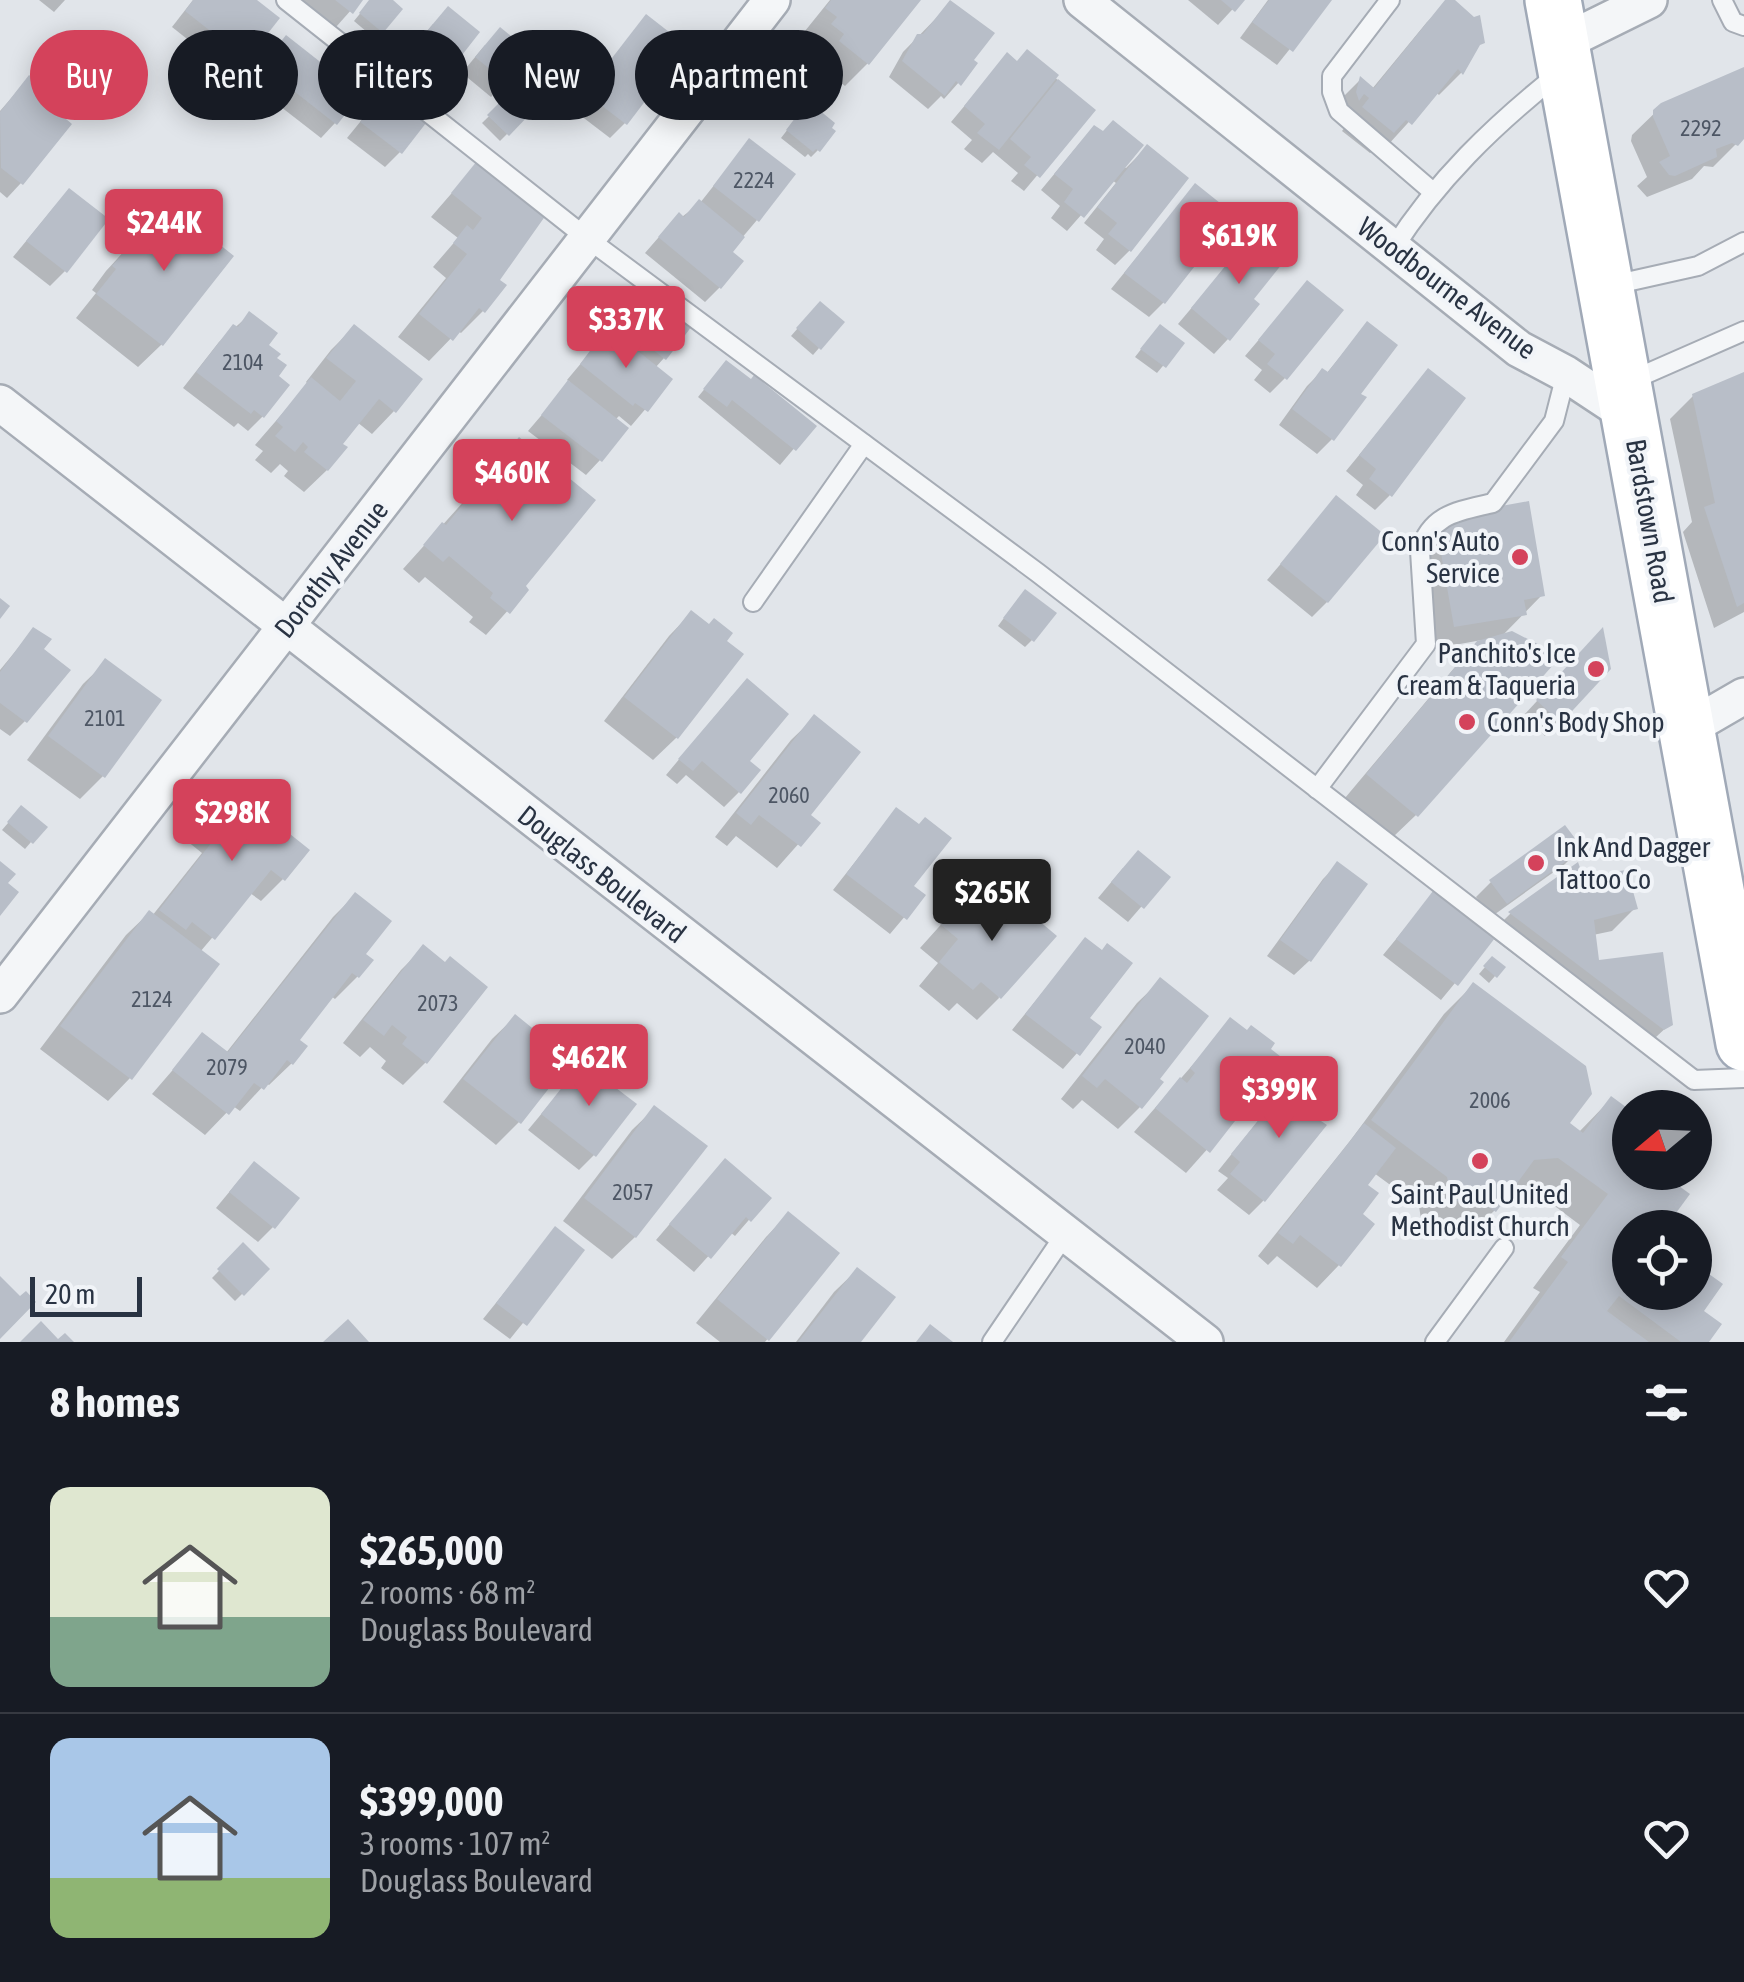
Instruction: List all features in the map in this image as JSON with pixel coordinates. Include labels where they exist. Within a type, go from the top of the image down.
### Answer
[{"type":"main road","name":"Bardstown Road","points":[[1559,38],[1744,1042]]},
{"type":"street","name":"Dorothy Avenue","points":[[0,995],[772,0]]},
{"type":"street","name":"Woodbourne Avenue","points":[[1082,0],[1518,349],[1628,400]]},
{"type":"street","points":[[1559,38],[1649,0]]},
{"type":"street","name":"Douglass Boulevard","points":[[0,403],[1205,1342]]},
{"type":"street","points":[[1688,729],[1744,696]]},
{"type":"lane","points":[[286,0],[588,239],[1038,573],[1694,1080],[1744,1078]]},
{"type":"lane","points":[[1390,0],[1332,76],[1332,92],[1339,111],[1433,192]]},
{"type":"lane","points":[[1722,0],[1734,22],[1744,26]]},
{"type":"lane","points":[[1393,249],[1457,164],[1521,104],[1559,38]]},
{"type":"lane","points":[[1607,286],[1698,266],[1744,242]]},
{"type":"lane","points":[[1628,400],[1744,331]]},
{"type":"lane","points":[[1317,789],[1426,644],[1420,551],[1424,540],[1445,514],[1493,503],[1554,421],[1566,374]]},
{"type":"lane","points":[[753,602],[864,444]]},
{"type":"lane","points":[[992,1342],[1066,1234]]},
{"type":"lane","points":[[1435,1342],[1504,1248]]},
{"type":"building","points":[[193,0],[257,0],[280,18],[271,30],[209,30],[185,11]]},
{"type":"building","points":[[335,0],[363,0],[353,14]]},
{"type":"building","points":[[369,0],[393,0],[403,9],[386,30],[379,30],[359,13]]},
{"type":"building","points":[[831,0],[921,0],[869,65],[843,44],[843,30],[831,24],[837,17],[825,8]]},
{"type":"building","points":[[950,0],[995,33],[974,60],[978,63],[961,86],[956,81],[945,96],[902,61],[917,34],[923,34]]},
{"type":"building","points":[[1221,0],[1245,0],[1235,12]]},
{"type":"building","points":[[1269,0],[1332,0],[1293,52],[1252,22]]},
{"type":"building","points":[[1445,0],[1455,0],[1474,17],[1480,15],[1485,43],[1463,75],[1458,69],[1412,125],[1406,120],[1394,133],[1362,107],[1369,98],[1364,94],[1359,101],[1356,92],[1360,76],[1374,88]]},
{"type":"building","points":[[448,6],[480,32],[468,47],[468,30],[428,30]]},
{"type":"building","points":[[646,14],[666,30],[635,30],[635,114],[627,125],[615,116],[615,54]]},
{"type":"building","points":[[488,41],[488,68],[475,57]]},
{"type":"building","points":[[298,44],[318,60],[318,110],[298,94]]},
{"type":"building","points":[[1027,49],[1059,75],[999,150],[977,133],[985,124],[964,106],[1007,52],[1017,61]]},
{"type":"building","points":[[1744,67],[1744,139],[1738,146],[1732,143],[1716,149],[1717,157],[1675,176],[1669,175],[1659,162],[1670,156],[1653,110]]},
{"type":"building","points":[[29,75],[30,120],[67,120],[72,124],[23,185],[1,168],[0,112]]},
{"type":"building","points":[[1058,79],[1096,110],[1040,178],[1024,165],[1031,157],[1010,139]]},
{"type":"building","points":[[422,120],[426,123],[402,154],[360,122]]},
{"type":"building","points":[[492,120],[524,120],[509,136]]},
{"type":"building","points":[[794,120],[831,120],[836,131],[820,152],[813,152],[786,130]]},
{"type":"building","points":[[1113,120],[1144,145],[1084,218],[1064,202],[1073,189],[1054,174],[1094,125],[1103,131]]},
{"type":"building","points":[[749,138],[796,174],[759,222],[713,186]]},
{"type":"building","points":[[1147,144],[1189,178],[1131,252],[1108,234],[1117,223],[1097,207]]},
{"type":"building","points":[[477,161],[546,215],[500,280],[507,285],[485,313],[479,308],[453,341],[419,314],[467,254],[453,243],[467,225],[473,230],[482,218],[451,193]]},
{"type":"building","points":[[1195,183],[1235,215],[1165,304],[1124,273]]},
{"type":"building","points":[[69,188],[109,219],[67,273],[26,241]]},
{"type":"building","points":[[699,199],[745,237],[733,252],[744,261],[721,289],[658,237],[679,212],[684,217]]},
{"type":"building","points":[[164,205],[174,213],[176,210],[234,256],[163,346],[96,294],[116,269],[112,266]]},
{"type":"building","points":[[1253,232],[1286,259],[1254,299],[1260,304],[1230,341],[1191,308]]},
{"type":"building","points":[[1307,280],[1344,310],[1287,380],[1267,364],[1275,354],[1258,340]]},
{"type":"building","points":[[638,284],[692,326],[666,360],[612,318]]},
{"type":"building","points":[[820,301],[845,322],[821,350],[796,328]]},
{"type":"building","points":[[249,311],[278,333],[269,345],[287,365],[279,376],[290,385],[264,418],[254,410],[251,414],[196,372],[233,324],[238,327]]},
{"type":"building","points":[[1367,321],[1398,345],[1361,394],[1367,397],[1334,441],[1292,409],[1322,368],[1328,372]]},
{"type":"building","points":[[354,324],[423,379],[396,413],[379,399],[343,444],[348,447],[328,471],[304,452],[308,447],[303,442],[295,452],[275,436],[283,427],[276,421],[311,377],[340,401],[356,381],[326,358]]},
{"type":"building","points":[[1160,324],[1185,343],[1166,368],[1140,349]]},
{"type":"building","points":[[608,327],[673,379],[648,412],[635,403],[633,406],[580,364]]},
{"type":"building","points":[[726,360],[751,379],[754,375],[817,426],[796,451],[732,400],[727,407],[703,389]]},
{"type":"building","points":[[1428,368],[1466,398],[1392,497],[1369,479],[1376,469],[1359,455]]},
{"type":"building","points":[[1744,372],[1744,603],[1737,607],[1704,507],[1715,503],[1692,394]]},
{"type":"building","points":[[568,380],[629,428],[602,462],[541,415]]},
{"type":"building","points":[[519,437],[596,500],[526,586],[529,590],[510,614],[490,598],[493,593],[449,556],[443,562],[423,545],[442,522],[446,525]]},
{"type":"building","points":[[1336,495],[1385,535],[1328,603],[1280,564]]},
{"type":"building","points":[[1529,501],[1545,596],[1524,600],[1527,615],[1454,627],[1438,536],[1449,522],[1469,518],[1468,512]]},
{"type":"building","points":[[1025,589],[1057,613],[1034,642],[1003,618]]},
{"type":"building","points":[[0,598],[10,606],[0,619]]},
{"type":"building","points":[[691,610],[709,624],[714,618],[733,633],[727,641],[744,654],[678,739],[624,697]]},
{"type":"building","points":[[33,627],[52,639],[44,649],[71,670],[27,723],[0,703],[0,672]]},
{"type":"building","points":[[1603,627],[1611,669],[1561,723],[1536,700]]},
{"type":"building","points":[[1512,631],[1561,656],[1418,817],[1366,774],[1477,641]]},
{"type":"building","points":[[105,658],[162,700],[105,778],[48,736]]},
{"type":"building","points":[[747,678],[789,714],[750,761],[761,770],[741,794],[702,761],[693,771],[678,759]]},
{"type":"building","points":[[814,714],[861,752],[811,815],[821,823],[801,847],[759,815],[751,825],[736,813]]},
{"type":"building","points":[[226,783],[310,850],[285,881],[271,870],[215,940],[192,922],[186,930],[159,910],[222,829],[202,813]]},
{"type":"building","points":[[21,805],[48,827],[33,844],[7,822]]},
{"type":"building","points":[[896,807],[919,824],[925,817],[952,838],[914,886],[926,895],[907,920],[846,874]]},
{"type":"building","points":[[1565,825],[1583,849],[1507,904],[1489,880]]},
{"type":"building","points":[[1138,850],[1171,877],[1144,909],[1111,882]]},
{"type":"building","points":[[0,861],[16,874],[8,883],[19,892],[0,916]]},
{"type":"building","points":[[1337,861],[1368,884],[1311,962],[1280,940]]},
{"type":"building","points":[[1578,862],[1583,876],[1627,870],[1638,909],[1594,920],[1599,960],[1663,952],[1673,1025],[1664,1030],[1508,912]]},
{"type":"building","points":[[971,887],[1015,922],[1025,909],[1057,936],[1001,999],[981,982],[973,990],[939,962],[958,939],[940,924]]},
{"type":"building","points":[[1433,891],[1495,938],[1458,986],[1396,939]]},
{"type":"building","points":[[355,892],[392,921],[366,954],[374,960],[359,978],[352,973],[300,1040],[308,1046],[293,1065],[287,1060],[264,1090],[254,1083],[229,1115],[172,1070],[202,1032],[228,1052]]},
{"type":"building","points":[[149,910],[220,964],[132,1080],[60,1026]]},
{"type":"building","points":[[1085,937],[1102,950],[1107,943],[1133,963],[1090,1018],[1102,1027],[1080,1056],[1025,1014]]},
{"type":"building","points":[[423,944],[445,962],[450,956],[488,987],[427,1064],[402,1044],[407,1037],[392,1025],[384,1036],[363,1020]]},
{"type":"building","points":[[1492,956],[1506,967],[1497,978],[1483,966]]},
{"type":"building","points":[[1160,977],[1209,1016],[1142,1109],[1105,1079],[1097,1088],[1082,1076]]},
{"type":"building","name":"Saint Paul United Methodist Church","points":[[1473,982],[1586,1066],[1592,1094],[1570,1123],[1583,1133],[1612,1097],[1612,1190],[1684,1190],[1690,1194],[1678,1210],[1612,1210],[1612,1305],[1607,1311],[1649,1342],[1509,1342],[1568,1262],[1561,1257],[1608,1194],[1558,1158],[1534,1160],[1496,1212],[1485,1205],[1466,1207],[1451,1197],[1447,1177],[1371,1120]]},
{"type":"building","points":[[515,1014],[542,1036],[549,1027],[575,1055],[521,1124],[463,1079]]},
{"type":"building","points":[[1230,1017],[1247,1030],[1251,1025],[1275,1043],[1271,1049],[1285,1060],[1245,1111],[1241,1108],[1232,1118],[1235,1121],[1210,1153],[1155,1108],[1180,1077],[1187,1083],[1195,1073],[1190,1068]]},
{"type":"building","points":[[582,1062],[637,1104],[596,1157],[541,1114]]},
{"type":"building","points":[[1300,1085],[1331,1110],[1321,1121],[1327,1125],[1265,1202],[1230,1174],[1240,1162],[1231,1154],[1285,1087],[1293,1093]]},
{"type":"building","points":[[654,1105],[708,1146],[636,1238],[584,1198]]},
{"type":"building","points":[[1364,1123],[1396,1148],[1368,1185],[1379,1193],[1363,1214],[1375,1224],[1341,1267],[1300,1235],[1293,1244],[1278,1233]]},
{"type":"building","points":[[725,1158],[772,1198],[751,1222],[746,1217],[711,1259],[669,1224]]},
{"type":"building","points":[[254,1161],[300,1198],[275,1229],[229,1192]]},
{"type":"building","points":[[788,1211],[840,1253],[769,1341],[717,1299]]},
{"type":"building","points":[[555,1226],[585,1250],[527,1326],[496,1303]]},
{"type":"building","points":[[243,1242],[270,1269],[244,1296],[217,1269]]},
{"type":"building","points":[[857,1267],[896,1297],[861,1342],[798,1342]]},
{"type":"building","points":[[0,1276],[20,1296],[26,1291],[36,1302],[0,1339]]},
{"type":"building","name":"Saint Paul United Methodist Church","points":[[1712,1276],[1723,1284],[1712,1300]]},
{"type":"building","name":"Saint Paul United Methodist Church","points":[[1638,1310],[1705,1310],[1722,1324],[1709,1342],[1681,1342]]},
{"type":"building","points":[[348,1319],[369,1342],[323,1342]]},
{"type":"building","points":[[41,1321],[58,1339],[65,1333],[74,1342],[20,1342]]},
{"type":"building","points":[[930,1324],[953,1342],[916,1342]]},
{"type":"place","name":"Conn's Auto Service","points":[[1520,557]]},
{"type":"place","name":"Panchito's Ice Cream & Taqueria","points":[[1596,669]]},
{"type":"place","name":"Conn's Body Shop","points":[[1467,722]]},
{"type":"place","name":"Ink And Dagger Tattoo Co","points":[[1536,863]]},
{"type":"place","name":"Saint Paul United Methodist Church","points":[[1480,1161]]}]
